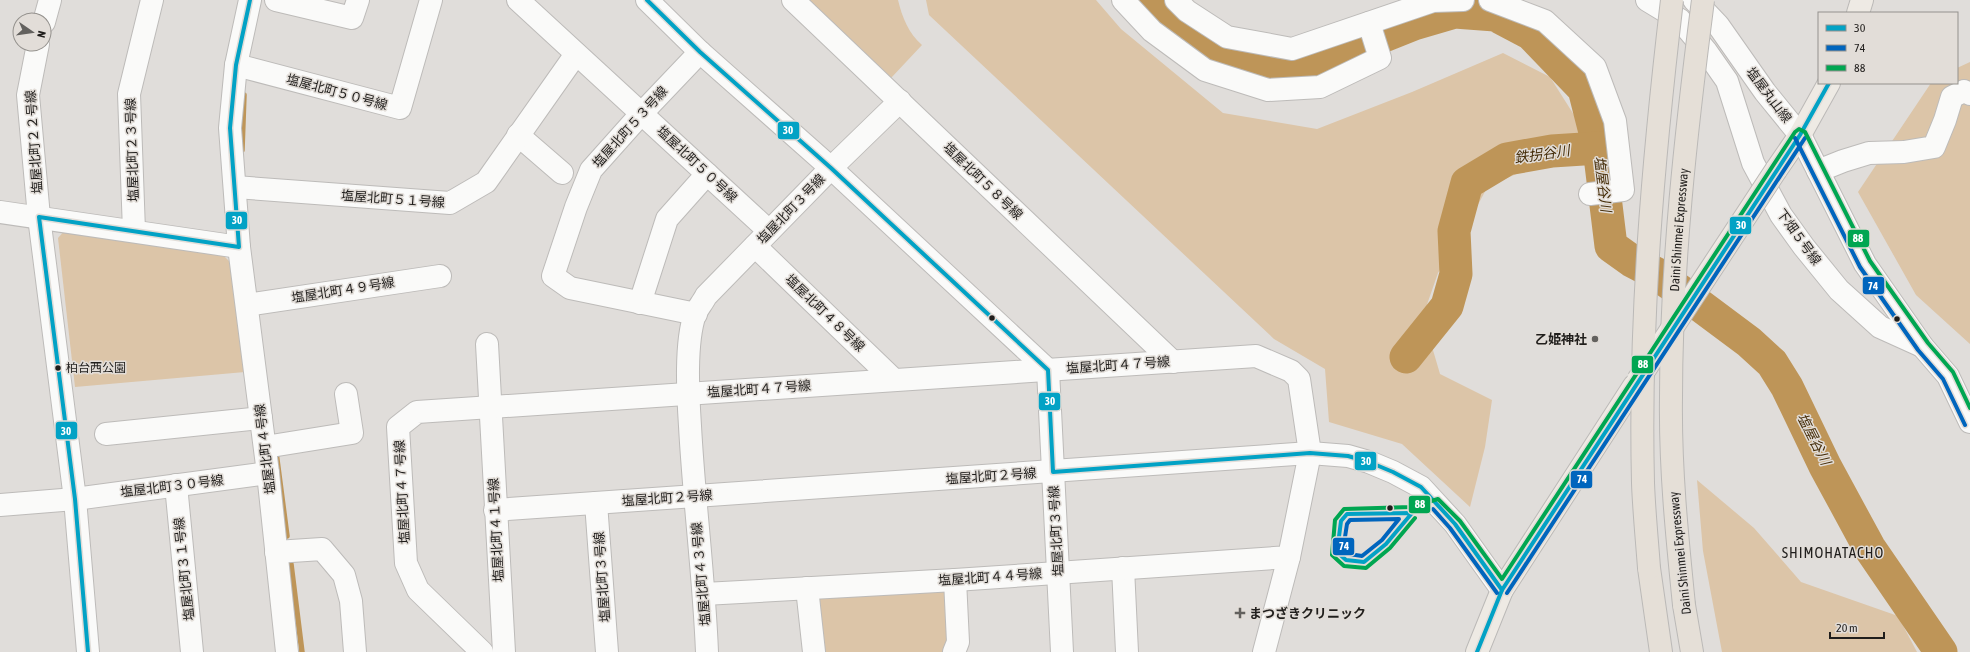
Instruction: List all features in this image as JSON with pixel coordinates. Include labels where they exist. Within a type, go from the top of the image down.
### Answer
[{"type":"highway","points":[[1660,652],[1649,568],[1643,485],[1643,329],[1654,169],[1672,0]]},
{"type":"highway","name":"Daini Shinmei Expressway","points":[[1692,652],[1684,605],[1677,540],[1671,399],[1672,322],[1683,174],[1703,0]]},
{"type":"main road","points":[[1858,12],[1862,0]]},
{"type":"main road","points":[[1477,652],[1502,590],[1634,386],[1800,135],[1828,84]]},
{"type":"street","points":[[47,12],[50,0]]},
{"type":"street","name":"塩屋北町２３号線","points":[[134,232],[129,94],[152,0]]},
{"type":"street","name":"塩屋北町４号線","points":[[250,0],[236,65],[230,128],[239,247],[265,447],[287,652]]},
{"type":"street","points":[[276,0],[352,18],[358,0]]},
{"type":"street","name":"塩屋北町５０号線","points":[[236,65],[400,108],[431,0]]},
{"type":"street","name":"塩屋北町５０号線","points":[[518,0],[707,174],[762,239]]},
{"type":"street","points":[[648,0],[700,52],[831,168],[900,101]]},
{"type":"street","name":"塩屋北町５８号線","points":[[792,0],[1173,362]]},
{"type":"street","points":[[1123,0],[1152,31],[1205,70],[1268,90],[1320,87],[1380,58],[1369,23]]},
{"type":"street","points":[[1176,0],[1187,12],[1227,37],[1292,49],[1433,1],[1463,0]]},
{"type":"street","points":[[1490,0],[1545,21],[1595,67],[1615,121],[1623,190],[1590,194]]},
{"type":"street","name":"下畑５号線","points":[[1647,0],[1680,20],[1706,51],[1727,81],[1753,163],[1781,215],[1804,246],[1839,290],[1880,326],[1923,347]]},
{"type":"street","name":"塩屋丸山線","points":[[1694,0],[1718,25],[1765,92],[1800,135],[1865,264],[1923,347],[1948,376],[1970,422]]},
{"type":"street","name":"塩屋北町２２号線","points":[[36,52],[28,95],[39,217],[75,499],[88,652]]},
{"type":"street","name":"塩屋北町５３号線","points":[[696,314],[570,288],[553,276],[576,207],[591,170],[641,114],[700,52]]},
{"type":"street","name":"塩屋北町５１号線","points":[[235,188],[450,204],[486,182],[576,54]]},
{"type":"street","points":[[1818,171],[1843,160],[1869,153],[1904,152],[1934,147],[1952,98],[1964,91],[1970,94]]},
{"type":"street","points":[[518,135],[562,173]]},
{"type":"street","name":"塩屋北町３号線","points":[[694,496],[688,394],[690,341],[696,314],[706,296],[831,168],[1048,370],[1062,652]]},
{"type":"street","points":[[640,303],[667,220],[707,174]]},
{"type":"street","points":[[0,212],[239,247]]},
{"type":"street","name":"塩屋北町４８号線","points":[[762,239],[894,380]]},
{"type":"street","name":"塩屋北町４９号線","points":[[247,305],[440,276]]},
{"type":"street","points":[[487,344],[490,407]]},
{"type":"street","name":"塩屋北町４７号線","points":[[482,652],[418,590],[406,563],[398,427],[417,412],[1256,356],[1291,370],[1299,379],[1310,453]]},
{"type":"street","points":[[265,447],[352,433],[346,394]]},
{"type":"street","name":"塩屋北町４１号線","points":[[490,407],[504,652]]},
{"type":"street","points":[[106,434],[261,418]]},
{"type":"street","points":[[1264,652],[1289,557],[1310,453]]},
{"type":"street","name":"塩屋北町２号線","points":[[495,510],[1310,453],[1348,456],[1369,462],[1393,472],[1421,487],[1455,524],[1502,590]]},
{"type":"street","name":"塩屋北町３０号線","points":[[0,505],[75,499],[268,473]]},
{"type":"street","name":"塩屋北町３１号線","points":[[176,485],[192,652]]},
{"type":"street","name":"塩屋北町４３号線","points":[[694,496],[704,594],[706,652]]},
{"type":"street","name":"塩屋北町３号線","points":[[596,502],[607,652]]},
{"type":"street","points":[[276,552],[322,549],[344,575],[350,601],[355,652]]},
{"type":"street","name":"塩屋北町４４号線","points":[[704,594],[955,580],[1289,557]]},
{"type":"street","points":[[1123,568],[1127,652]]},
{"type":"street","points":[[954,652],[958,642],[955,580]]},
{"type":"street","points":[[807,588],[814,652]]},
{"type":"shaded area","points":[[806,0],[898,0],[907,25],[913,36],[922,45],[891,78]]},
{"type":"shaded area","points":[[926,0],[1096,0],[1121,29],[1223,113],[1317,129],[1412,92],[1503,53],[1550,77],[1581,126],[1584,161],[1533,167],[1488,186],[1466,227],[1438,273],[1423,316],[1440,374],[1492,400],[1485,447],[1470,507],[1402,444],[1329,422],[1325,369],[1274,339],[929,15]]},
{"type":"shaded area","points":[[1970,62],[1970,344],[1916,295],[1858,192],[1930,84],[1958,84],[1958,68]]},
{"type":"shaded area","name":"柏台西公園","points":[[66,229],[223,255],[231,263],[245,372],[75,387],[58,238]]},
{"type":"shaded area","points":[[1697,480],[1754,528],[1801,582],[1898,616],[1917,652],[1722,652],[1703,551]]},
{"type":"shaded area","points":[[941,589],[949,596],[948,640],[944,652],[820,652],[817,603],[824,594]]},
{"type":"waterway","name":"塩屋谷川","points":[[1145,0],[1152,9],[1192,43],[1220,59],[1261,68],[1300,67],[1349,50],[1414,24],[1455,12],[1495,15],[1531,34],[1584,89],[1599,148],[1611,246],[1632,261],[1655,273],[1690,298],[1749,342],[1772,363],[1787,387],[1825,466],[1869,547],[1941,652]]},
{"type":"waterway","points":[[242,150],[244,95]]},
{"type":"waterway","name":"鉄拐谷川","points":[[1406,357],[1447,306],[1456,274],[1454,231],[1467,183],[1507,159],[1552,151],[1599,148]]},
{"type":"waterway","points":[[276,452],[287,536]]},
{"type":"waterway","points":[[291,564],[302,652]]},
{"type":"transit line","name":"30","points":[[88,652],[75,499],[39,217],[239,247],[230,128],[236,65],[250,0]]},
{"type":"transit line","name":"30","points":[[647,0],[700,52],[831,168],[1048,370],[1053,472],[1310,453],[1348,456],[1369,462],[1393,472],[1421,487],[1455,524],[1502,590]]},
{"type":"transit line","name":"30","points":[[1477,652],[1502,590],[1800,135],[1828,84]]},
{"type":"transit line","name":"88","points":[[1415,518],[1390,548],[1366,568],[1344,566],[1332,555],[1335,520],[1344,509],[1411,507],[1438,499],[1460,521],[1502,579],[1795,132],[1799,129],[1805,132],[1870,261],[1928,343],[1953,372],[1970,408]]},
{"type":"transit line","name":"74","points":[[1795,138],[1860,267],[1918,350],[1943,379],[1965,425]]},
{"type":"transit line","name":"74","points":[[1507,593],[1805,138]]},
{"type":"transit line","name":"74","points":[[1433,509],[1450,528],[1497,593]]},
{"type":"transit line","name":"30","points":[[1412,513],[1386,544],[1364,562],[1346,560],[1337,552],[1341,521],[1347,514],[1412,513]]},
{"type":"transit line","name":"74","points":[[1399,519],[1382,540],[1362,556],[1349,554],[1343,550],[1347,524],[1350,520],[1399,519]]},
{"type":"place","name":"乙姫神社","points":[[1595,339]]},
{"type":"place","name":"柏台西公園","points":[[58,368]]},
{"type":"place","name":"まつざきクリニック","points":[[1240,613]]},
{"type":"district","name":"SHIMOHATACHO","points":[[1833,552]]}]
